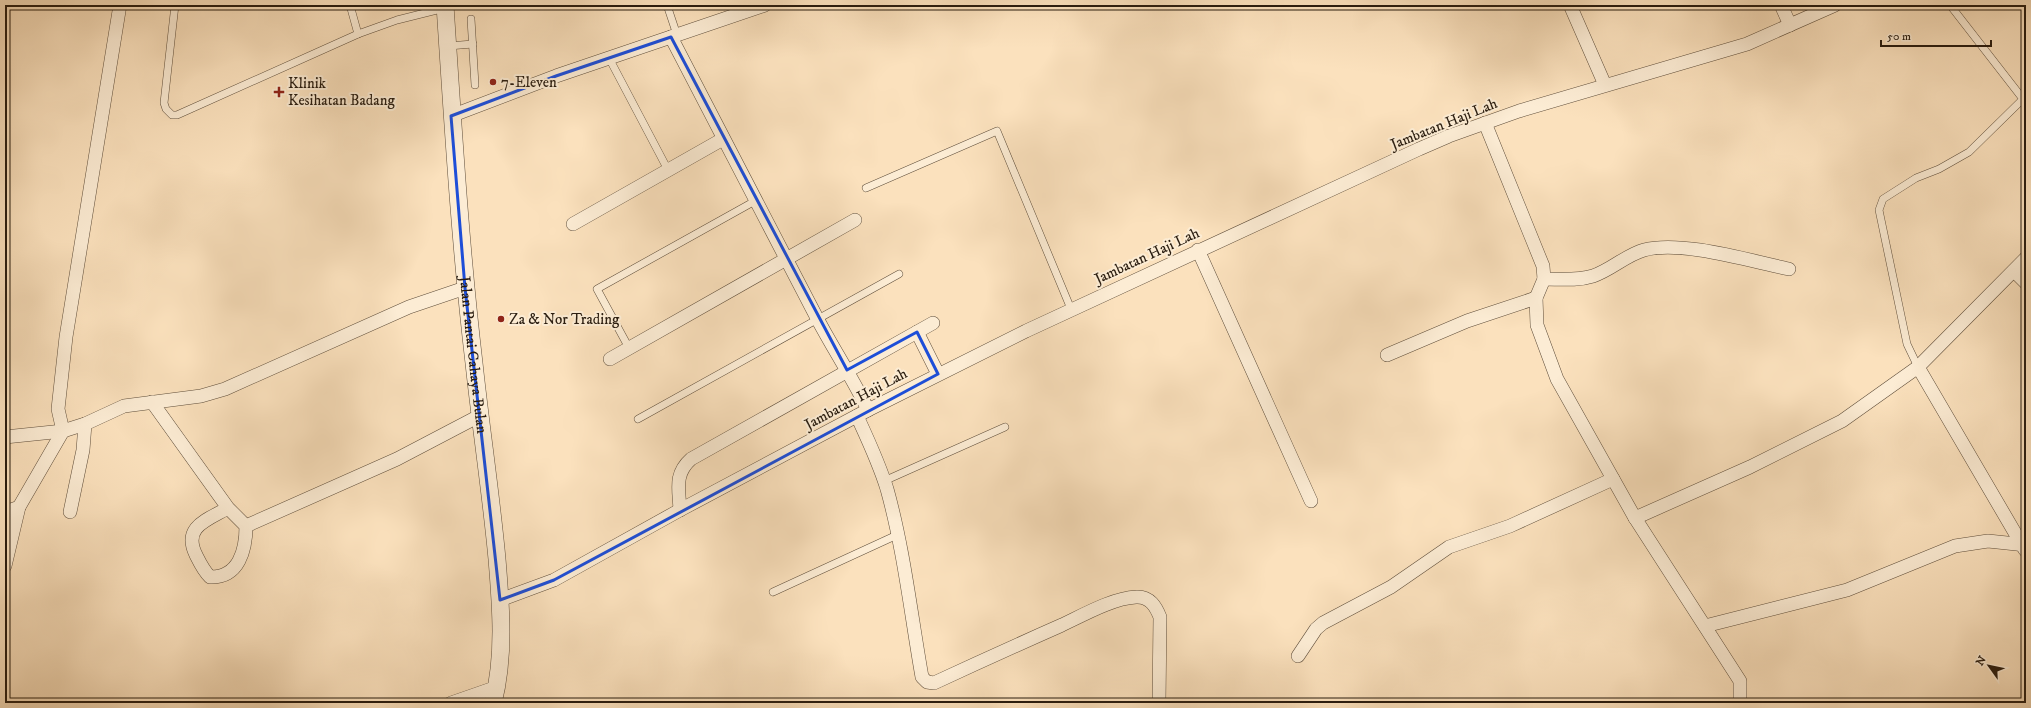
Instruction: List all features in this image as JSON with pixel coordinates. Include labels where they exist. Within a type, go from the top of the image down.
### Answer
[{"type":"street","points":[[5,566],[19,507],[63,431],[58,409],[66,337],[120,5]]},
{"type":"street","points":[[451,116],[556,76],[765,5]]},
{"type":"street","points":[[1570,5],[1605,85]]},
{"type":"street","points":[[1781,5],[1790,25]]},
{"type":"street","name":"Jambatan Haji Lah","points":[[500,600],[554,580],[680,510],[938,374],[1071,309],[1419,149],[1519,111],[1747,44],[1835,5]]},
{"type":"street","name":"Jalan Pantai Cahaya Bulan","points":[[445,7],[451,116],[465,288],[494,524],[500,600],[501,656],[497,687],[493,703]]},
{"type":"street","points":[[674,36],[723,139],[755,201],[818,320],[847,370],[863,413],[884,481],[897,535],[922,677],[927,682],[934,683],[1090,612],[1122,600],[1138,597],[1150,600],[1155,605],[1160,617],[1159,703]]},
{"type":"street","points":[[1485,123],[1543,266],[1544,279],[1536,298],[1538,325],[1557,379],[1635,518],[1740,681],[1740,703]]},
{"type":"street","points":[[573,224],[723,139]]},
{"type":"street","points":[[610,359],[855,220]]},
{"type":"street","points":[[1544,279],[1574,280],[1593,276],[1643,250],[1658,247],[1696,250],[1788,269]]},
{"type":"street","points":[[1198,250],[1311,501]]},
{"type":"street","points":[[1635,518],[1750,467],[1842,421],[1918,367],[2026,258]]},
{"type":"street","points":[[2014,271],[2026,283]]},
{"type":"street","points":[[5,437],[63,431],[85,424],[124,406],[201,396],[225,389],[409,307],[465,288]]},
{"type":"street","points":[[1387,355],[1467,321],[1536,298]]},
{"type":"street","points":[[680,510],[678,475],[691,459],[933,323]]},
{"type":"street","points":[[917,332],[938,374]]},
{"type":"street","points":[[1918,367],[2025,547]]},
{"type":"street","points":[[152,402],[228,508],[246,526],[246,544],[238,562],[227,574],[219,577],[210,577],[205,572],[191,545],[192,536],[198,525],[228,508]]},
{"type":"street","points":[[246,526],[397,459],[481,415]]},
{"type":"street","points":[[70,512],[83,450],[85,424]]},
{"type":"street","points":[[1298,656],[1316,629],[1323,623],[1391,587],[1449,547],[1510,526],[1613,479]]},
{"type":"street","points":[[5,512],[19,507]]},
{"type":"street","points":[[1705,626],[1847,590],[1955,546],[1988,541],[2025,547]]},
{"type":"street","points":[[451,703],[497,687]]},
{"type":"lane","points":[[175,5],[164,103],[166,110],[172,115],[358,34],[397,20],[445,7]]},
{"type":"lane","points":[[350,5],[358,34]]},
{"type":"lane","points":[[667,5],[674,36]]},
{"type":"lane","points":[[1918,367],[1907,344],[1879,210],[1883,199],[1916,178],[1939,169],[1969,152],[2024,97],[1950,5]]},
{"type":"lane","points":[[471,19],[475,85]]},
{"type":"lane","points":[[448,46],[473,44]]},
{"type":"lane","points":[[609,58],[668,170]]},
{"type":"lane","points":[[866,188],[997,131],[1071,309]]},
{"type":"lane","points":[[629,348],[597,289],[755,201]]},
{"type":"lane","points":[[638,419],[899,274]]},
{"type":"lane","points":[[884,481],[1005,427]]},
{"type":"lane","points":[[773,592],[897,535]]},
{"type":"highlighted area","points":[[671,37],[847,370],[917,332],[938,374],[554,580],[500,600],[465,288],[451,116],[556,76]]},
{"type":"place","name":"7-Eleven","points":[[493,82]]},
{"type":"place","name":"Klinik Kesihatan Badang","points":[[279,92]]},
{"type":"place","name":"Za & Nor Trading","points":[[501,319]]}]
